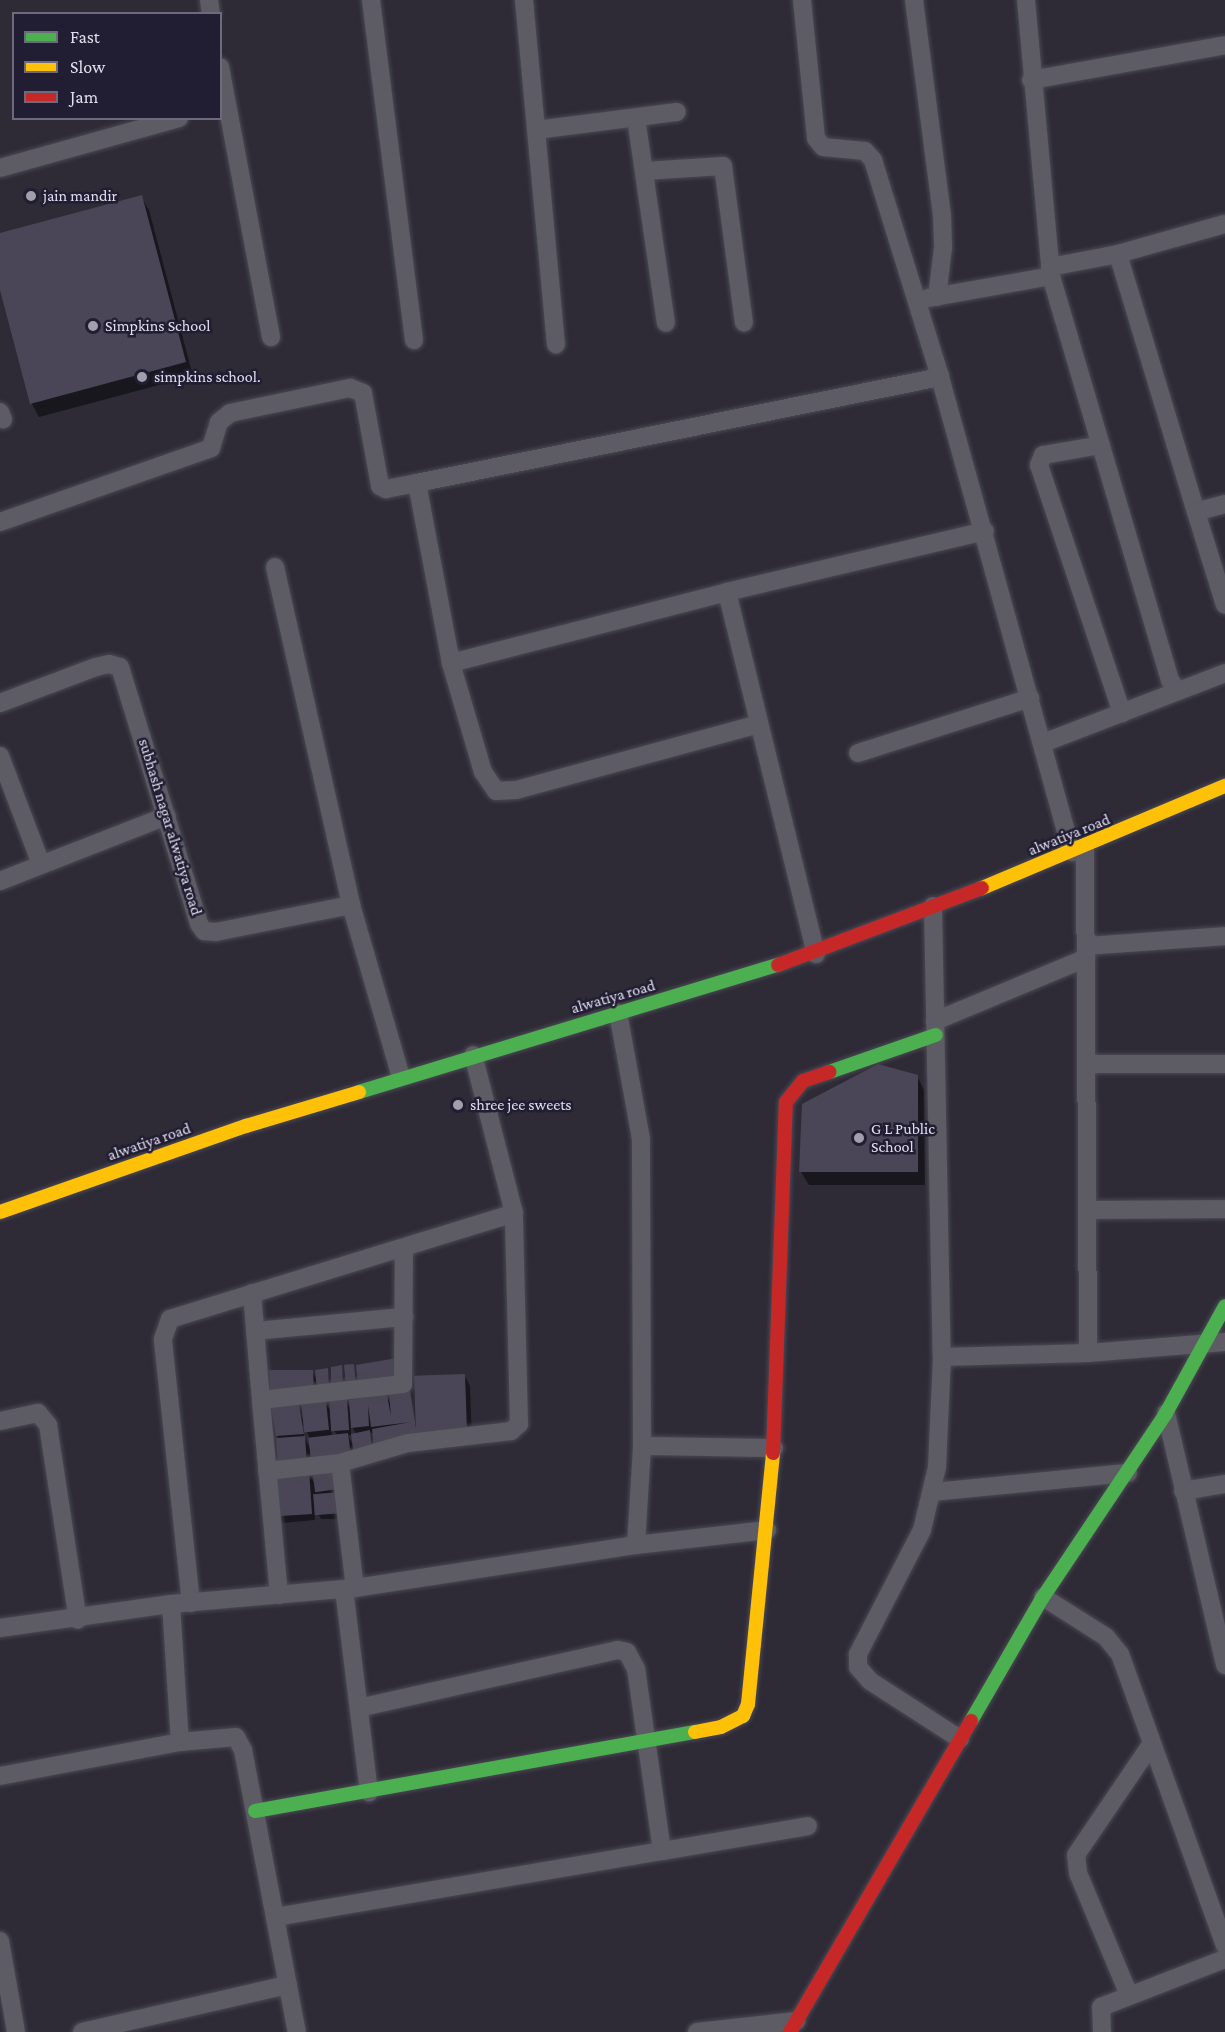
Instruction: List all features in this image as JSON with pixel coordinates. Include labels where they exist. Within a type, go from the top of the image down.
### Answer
[{"type":"street","points":[[371,0],[414,340]]},
{"type":"street","points":[[524,0],[556,345]]},
{"type":"street","points":[[802,0],[816,138],[823,147],[865,151],[873,160],[985,531],[1043,743],[1079,850],[1086,952],[1089,1064],[1088,1353]]},
{"type":"street","points":[[914,0],[942,215],[943,248],[937,297]]},
{"type":"street","points":[[1028,0],[1031,80],[1051,272],[1170,680],[1177,692]]},
{"type":"street","points":[[1031,80],[1225,45]]},
{"type":"street","points":[[222,86],[271,336]]},
{"type":"street","points":[[536,130],[677,112]]},
{"type":"street","points":[[636,118],[666,323]]},
{"type":"street","points":[[0,168],[172,120]]},
{"type":"street","points":[[644,171],[723,166],[744,323]]},
{"type":"street","points":[[917,300],[1051,272],[1225,224]]},
{"type":"street","points":[[1118,254],[1225,605]]},
{"type":"street","points":[[0,522],[211,448],[219,422],[230,413],[351,388],[363,393],[380,486],[386,489],[940,377]]},
{"type":"street","points":[[1101,444],[1043,455],[1039,465],[1122,713]]},
{"type":"street","points":[[417,483],[451,663],[483,772],[496,791],[516,790],[759,724]]},
{"type":"street","points":[[1196,512],[1225,504]]},
{"type":"street","points":[[451,663],[727,592],[985,531]]},
{"type":"street","points":[[275,567],[351,905],[401,1077]]},
{"type":"street","points":[[727,592],[816,954]]},
{"type":"street","name":"subhash nagar alwatiya road","points":[[0,703],[96,667],[109,664],[120,667],[195,914],[204,931],[216,932],[351,905]]},
{"type":"street","points":[[1043,743],[1225,673]]},
{"type":"street","points":[[858,753],[1030,698]]},
{"type":"street","points":[[0,756],[40,864]]},
{"type":"street","name":"alwatiya road","points":[[0,1212],[246,1126],[473,1055],[816,954],[1079,850],[1225,786]]},
{"type":"street","points":[[0,881],[167,816]]},
{"type":"street","points":[[933,906],[942,1357],[933,1492],[922,1530],[858,1654],[858,1667],[870,1681],[960,1739]]},
{"type":"street","points":[[255,1811],[721,1727],[743,1716],[748,1704],[774,1448],[786,1102],[803,1081],[935,1028],[1086,952],[1225,936]]},
{"type":"street","points":[[618,1013],[640,1138],[642,1446],[636,1545]]},
{"type":"street","points":[[267,1471],[340,1463],[408,1443],[511,1431],[519,1424],[514,1213],[473,1055]]},
{"type":"street","points":[[1089,1064],[1225,1064]]},
{"type":"street","points":[[1089,1210],[1225,1209]]},
{"type":"street","points":[[191,1603],[164,1328],[178,1314],[404,1249],[514,1213]]},
{"type":"street","points":[[261,1400],[404,1384],[404,1249]]},
{"type":"street","points":[[252,1293],[279,1595]]},
{"type":"street","points":[[697,2032],[793,2026],[1043,1597],[1166,1413],[1225,1306]]},
{"type":"street","points":[[255,1331],[404,1317]]},
{"type":"street","points":[[942,1357],[1088,1353],[1225,1342]]},
{"type":"street","points":[[0,1422],[38,1413],[48,1425],[78,1620]]},
{"type":"street","points":[[1166,1413],[1183,1491],[1216,1592],[1225,1665]]},
{"type":"street","points":[[642,1446],[774,1448]]},
{"type":"street","points":[[340,1463],[359,1708],[369,1792]]},
{"type":"street","points":[[933,1492],[1128,1473]]},
{"type":"street","points":[[1183,1491],[1225,1484]]},
{"type":"street","points":[[0,1628],[78,1620],[171,1604],[350,1589],[636,1545],[767,1530]]},
{"type":"street","points":[[1043,1597],[1114,1645],[1225,1946]]},
{"type":"street","points":[[171,1604],[180,1742]]},
{"type":"street","points":[[359,1708],[618,1650],[627,1652],[633,1659],[662,1851]]},
{"type":"street","points":[[0,1776],[180,1742],[236,1737],[243,1750],[297,2032]]},
{"type":"street","points":[[1129,1995],[1077,1873],[1076,1855],[1152,1743]]},
{"type":"street","points":[[275,1917],[807,1826]]},
{"type":"street","points":[[0,1941],[16,2032]]},
{"type":"street","points":[[1102,2032],[1098,2012],[1101,2007],[1225,1959]]},
{"type":"street","points":[[82,2032],[288,1985]]},
{"type":"building","name":"Simpkins School","points":[[142,195],[186,362],[30,404],[0,290],[0,233]]},
{"type":"building","name":"G L Public School","points":[[878,1064],[918,1075],[918,1172],[799,1172],[802,1104]]},
{"type":"building","points":[[397,1358],[400,1382],[358,1386],[356,1365]]},
{"type":"building","points":[[354,1364],[356,1386],[346,1387],[344,1365]]},
{"type":"building","points":[[342,1365],[343,1387],[331,1389],[331,1367]]},
{"type":"building","points":[[328,1368],[329,1390],[317,1390],[315,1370]]},
{"type":"building","points":[[269,1370],[313,1370],[314,1391],[270,1397]]},
{"type":"building","points":[[465,1374],[467,1433],[416,1435],[414,1376]]},
{"type":"building","points":[[410,1391],[418,1440],[374,1450],[372,1429],[411,1422],[371,1427],[368,1405],[369,1426],[351,1428],[349,1400],[387,1394],[391,1417],[389,1394]]},
{"type":"building","points":[[347,1399],[349,1430],[331,1431],[329,1400]]},
{"type":"building","points":[[326,1401],[329,1430],[304,1432],[301,1404]]},
{"type":"building","points":[[299,1404],[304,1434],[276,1436],[271,1406]]},
{"type":"building","points":[[370,1430],[372,1452],[354,1457],[351,1434]]},
{"type":"building","points":[[348,1433],[351,1457],[311,1462],[308,1438]]},
{"type":"building","points":[[305,1436],[307,1465],[278,1467],[276,1438]]},
{"type":"building","points":[[337,1468],[340,1489],[315,1492],[312,1471]]},
{"type":"building","points":[[309,1470],[312,1514],[277,1516],[274,1472]]},
{"type":"building","points":[[340,1492],[342,1513],[315,1515],[313,1494]]},
{"type":"traffic: fast","points":[[359,1092],[778,965]]},
{"type":"traffic: fast","points":[[829,1072],[936,1035]]},
{"type":"traffic: fast","points":[[971,1721],[1043,1597],[1166,1413],[1225,1306]]},
{"type":"traffic: fast","points":[[255,1811],[695,1732]]},
{"type":"traffic: slow","points":[[982,888],[1225,786]]},
{"type":"traffic: slow","points":[[0,1212],[246,1126],[359,1092]]},
{"type":"traffic: slow","points":[[695,1732],[721,1727],[743,1716],[748,1704],[773,1453]]},
{"type":"traffic: jam","points":[[778,965],[982,888]]},
{"type":"traffic: jam","points":[[773,1453],[786,1102],[803,1081],[829,1072]]},
{"type":"traffic: jam","points":[[790,2032],[971,1721]]},
{"type":"place","name":"jain mandir","points":[[31,196]]},
{"type":"place","name":"Simpkins School","points":[[93,326]]},
{"type":"place","name":"simpkins school.","points":[[142,377]]},
{"type":"place","name":"shree jee sweets","points":[[458,1105]]},
{"type":"place","name":"G L Public School","points":[[859,1138]]}]
